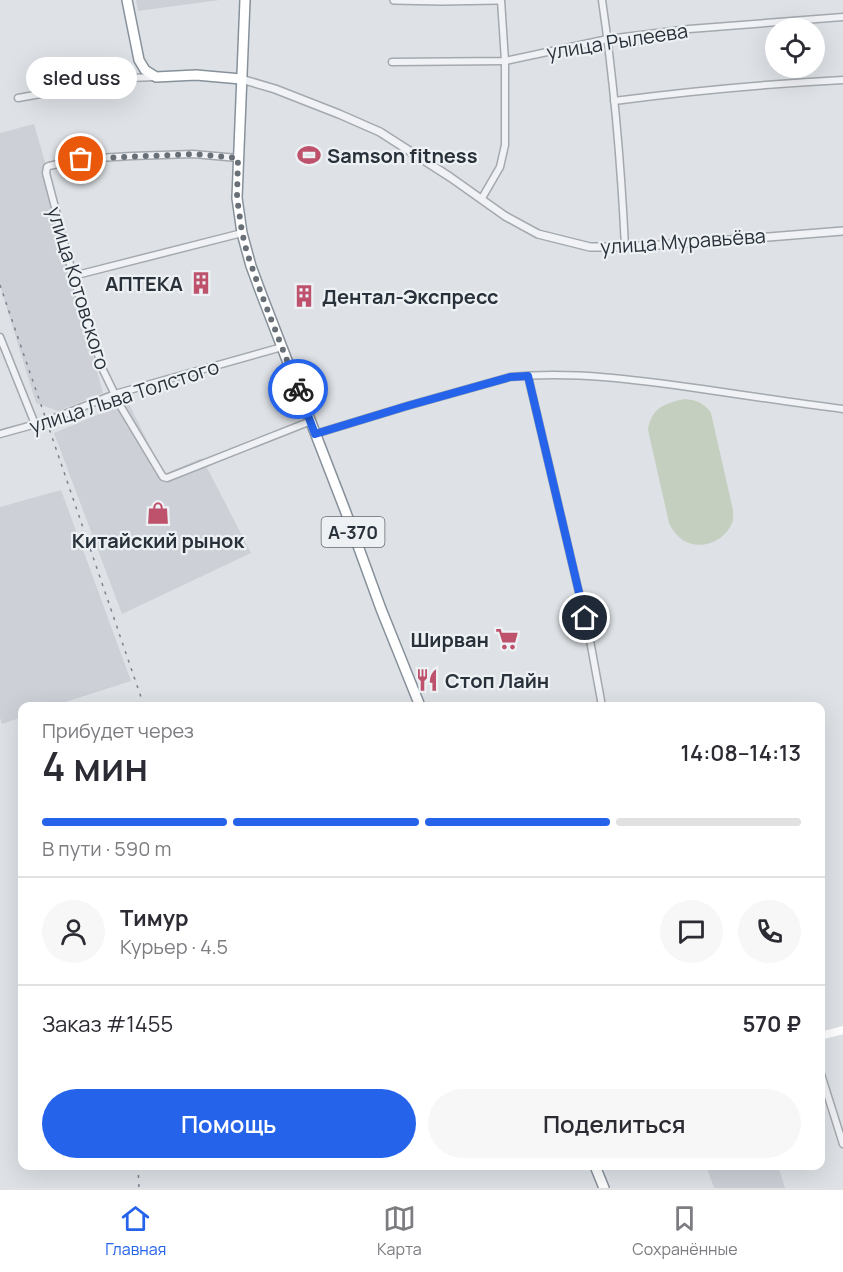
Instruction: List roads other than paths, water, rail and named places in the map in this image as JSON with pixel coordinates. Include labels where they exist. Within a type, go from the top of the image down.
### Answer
[{"type":"highway","points":[[127,0],[139,60],[145,70],[156,77],[196,75],[241,79]]},
{"type":"highway","name":"А-370","points":[[245,0],[237,198],[242,234],[251,266],[418,702]]},
{"type":"highway","points":[[597,1170],[604,1188]]},
{"type":"main road","points":[[825,1035],[843,1030]]},
{"type":"street","points":[[394,0],[499,0],[505,61],[505,145],[500,167],[482,198]]},
{"type":"street","points":[[602,0],[614,101],[625,247]]},
{"type":"street","name":"улица Рылеева","points":[[392,62],[505,61],[608,39],[689,29],[843,17]]},
{"type":"street","points":[[18,98],[130,78],[156,77]]},
{"type":"street","name":"улица Муравьёва","points":[[241,79],[285,93],[380,132],[482,198],[505,216],[538,234],[590,247],[625,247],[843,231]]},
{"type":"street","points":[[614,101],[679,93],[843,80]]},
{"type":"street","name":"улица Котовского","points":[[238,158],[193,154],[81,159],[49,165],[46,167],[46,173],[73,276],[103,370],[165,477],[310,421]]},
{"type":"street","points":[[73,276],[242,234]]},
{"type":"street","points":[[0,337],[35,424]]},
{"type":"street","name":"улица Льва Толстого","points":[[0,434],[35,424],[115,394],[282,347]]},
{"type":"street","points":[[315,434],[510,377],[528,376],[600,377],[648,381],[843,409]]},
{"type":"street","points":[[528,376],[589,634],[601,702]]},
{"type":"street","points":[[825,1087],[843,1144]]},
{"type":"railway","points":[[0,285],[143,702]]},
{"type":"railway","points":[[138,1170],[139,1188]]},
{"type":"place","name":"Samson fitness","points":[[309,155]]},
{"type":"place","name":"sled uss","points":[[81,159]]},
{"type":"place","name":"АПТЕКА","points":[[201,283]]},
{"type":"place","name":"Дентал-Экспресс","points":[[304,296]]},
{"type":"place","name":"Китайский рынок","points":[[158,513]]},
{"type":"place","name":"Ширван","points":[[507,639]]},
{"type":"place","name":"Стоп Лайн","points":[[427,680]]}]
